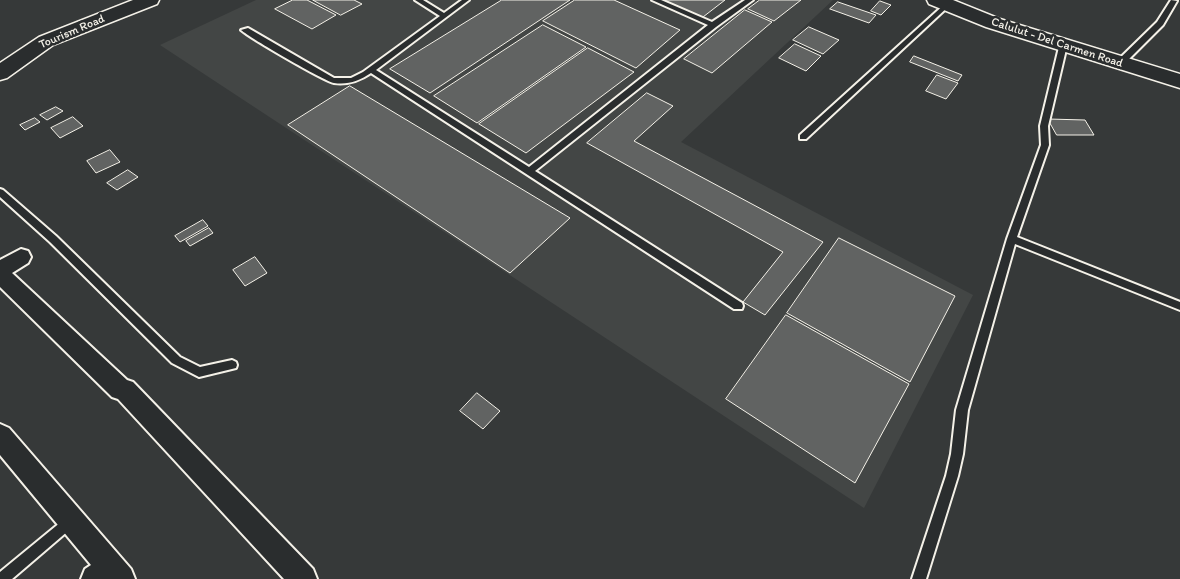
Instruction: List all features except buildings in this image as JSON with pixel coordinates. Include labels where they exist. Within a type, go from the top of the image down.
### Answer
[{"type":"main road","name":"Tourism Road","points":[[0,53],[22,41],[120,0]]},
{"type":"main road","name":"Tourism Road","points":[[0,73],[46,41],[150,0]]},
{"type":"main road","name":"Calulut - Del Carmen Road","points":[[942,2],[993,23],[1119,64],[1180,81]]},
{"type":"street","points":[[0,270],[22,257]]},
{"type":"street","points":[[0,274],[120,389],[125,390],[303,579]]},
{"type":"street","points":[[0,436],[71,522],[109,575]]},
{"type":"lane","points":[[418,0],[444,15]]},
{"type":"lane","points":[[245,30],[332,80],[355,81],[466,0]]},
{"type":"lane","points":[[654,0],[713,25]]},
{"type":"lane","points":[[530,171],[713,25],[750,0]]},
{"type":"lane","points":[[1119,64],[1160,23],[1174,1]]},
{"type":"lane","points":[[803,137],[942,2]]},
{"type":"lane","points":[[919,579],[952,476],[957,454],[962,410],[1012,239],[1045,145],[1044,126],[1063,45]]},
{"type":"lane","points":[[370,70],[738,306]]},
{"type":"lane","points":[[0,192],[53,240],[176,360],[199,372],[232,365]]},
{"type":"lane","points":[[1012,239],[1180,306]]},
{"type":"lane","points":[[2,579],[71,522]]},
{"type":"shaded area","points":[[256,0],[833,0],[681,142],[973,295],[864,508],[160,45]]}]
